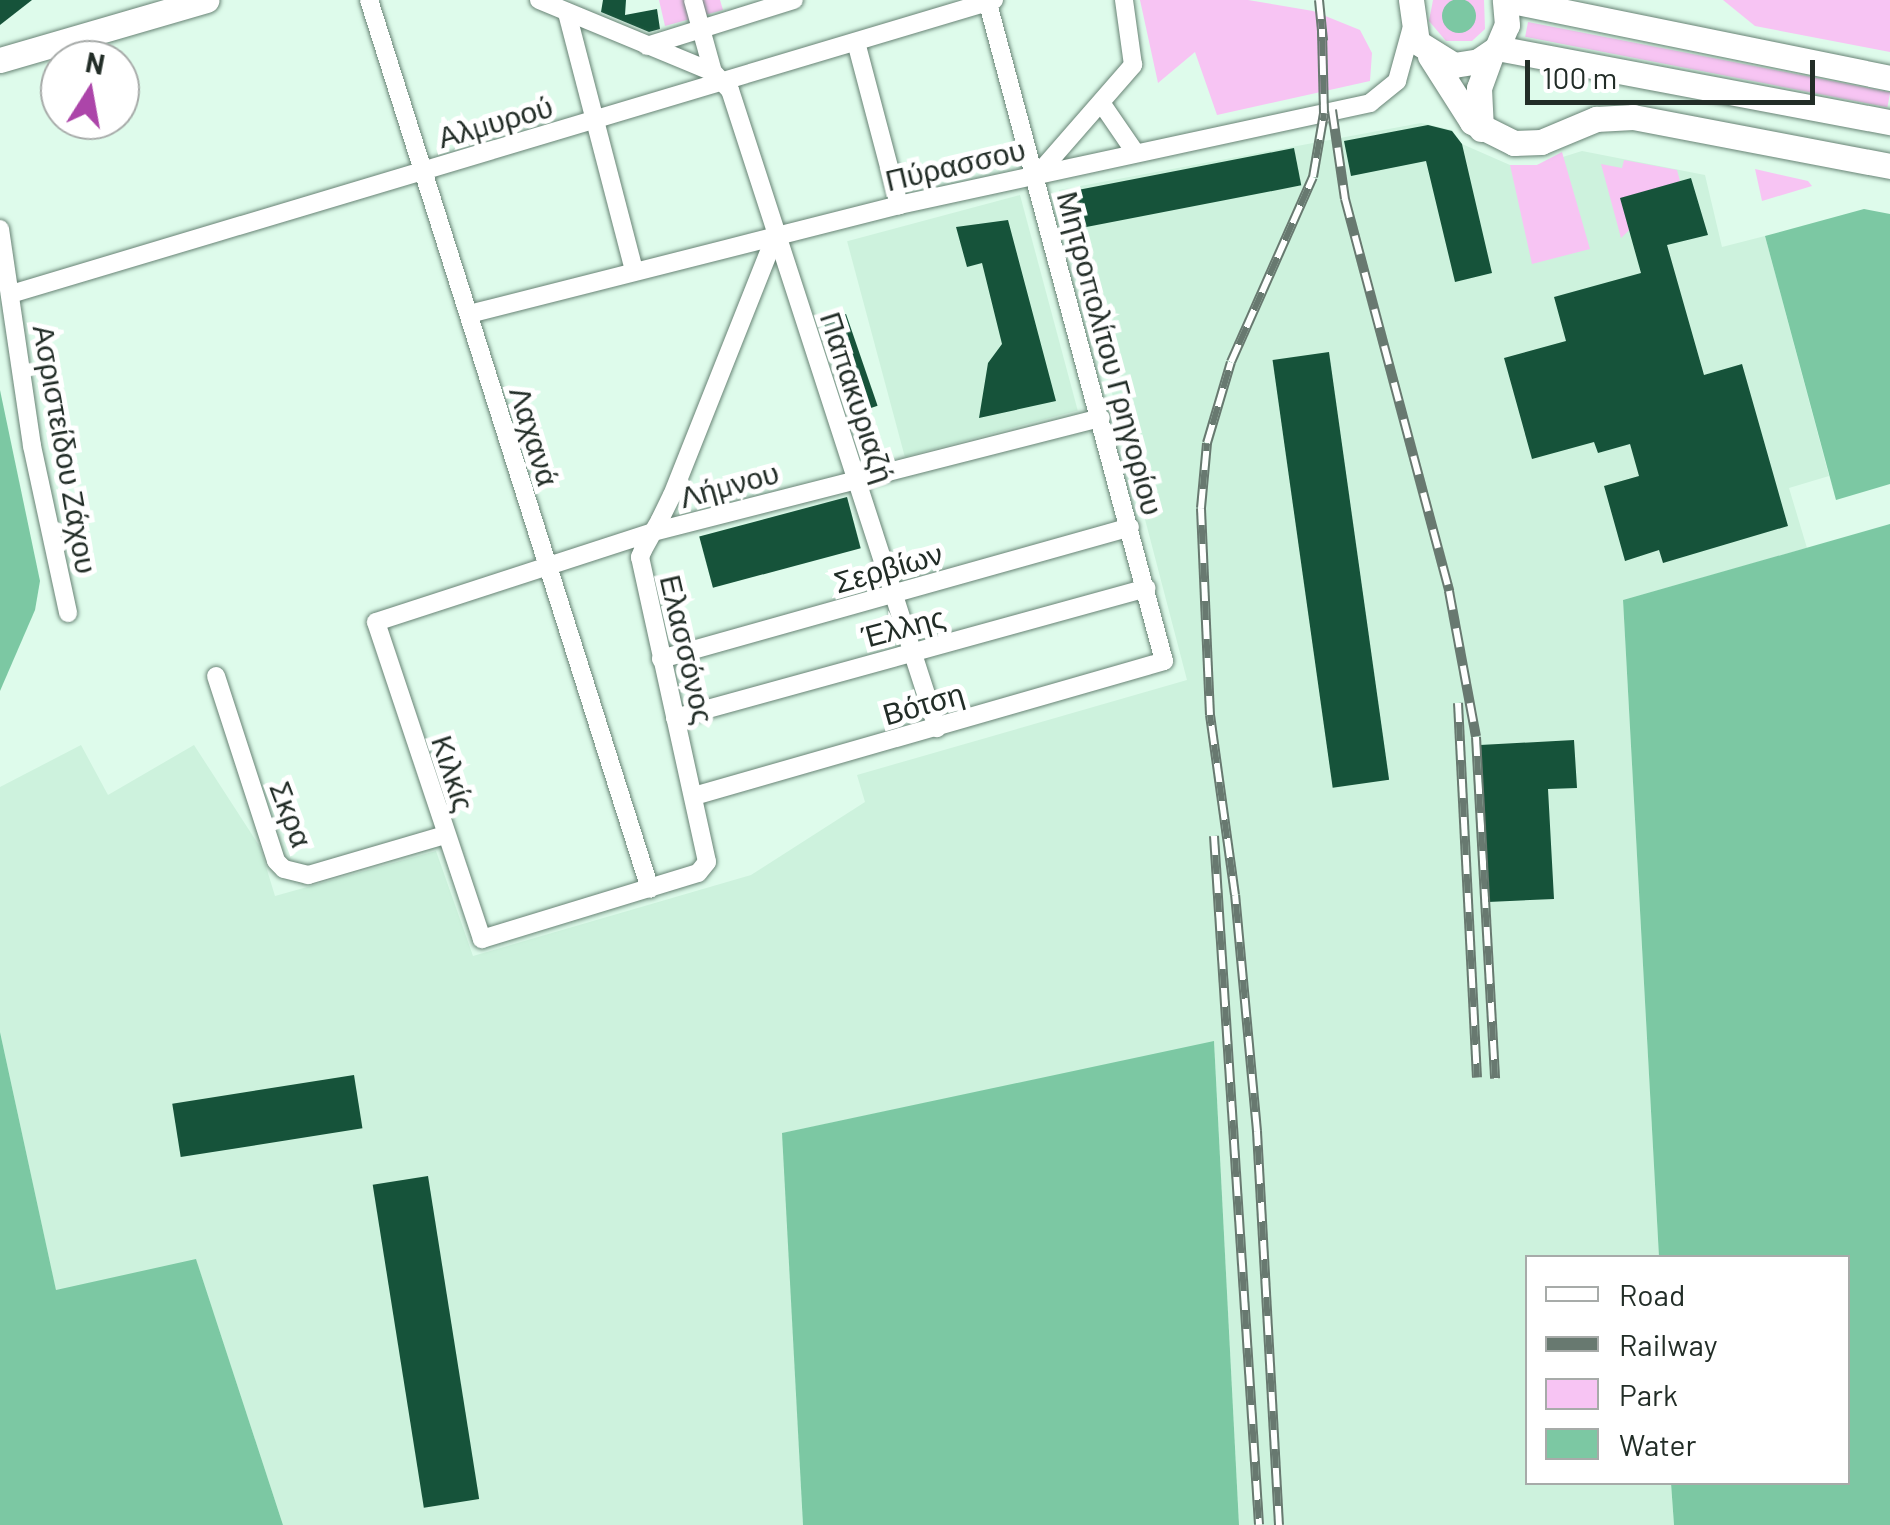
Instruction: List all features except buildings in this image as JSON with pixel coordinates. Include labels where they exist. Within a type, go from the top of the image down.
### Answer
[{"type":"main road","points":[[0,60],[206,0]]},
{"type":"main road","points":[[1385,0],[1410,14],[1467,118],[1482,128],[1532,144],[1596,119],[1633,117],[1890,166]]},
{"type":"main road","points":[[1482,128],[1478,88],[1507,25],[1506,0],[1890,78]]},
{"type":"main road","points":[[1430,56],[1462,65],[1494,50],[1890,122]]},
{"type":"street","name":"Λαχανά","points":[[369,0],[650,889]]},
{"type":"street","points":[[539,0],[720,78]]},
{"type":"street","name":"Παπακυριαζή","points":[[692,0],[776,234],[937,728]]},
{"type":"street","points":[[647,46],[773,3],[794,0]]},
{"type":"street","points":[[1036,175],[1133,66],[1124,0]]},
{"type":"street","name":"Αλμυρού","points":[[11,294],[595,121],[720,78],[990,1]]},
{"type":"street","name":"Μητροπολίτου Γρηγορίου","points":[[990,1],[1164,661]]},
{"type":"street","points":[[566,14],[634,270]]},
{"type":"street","name":"Πύρασσου","points":[[468,314],[899,205],[1380,99],[1399,77],[1410,14]]},
{"type":"street","points":[[856,42],[899,205]]},
{"type":"street","points":[[1102,104],[1136,152]]},
{"type":"street","name":"Ασριστείδου Ζάχου","points":[[0,229],[32,446],[68,614]]},
{"type":"street","name":"Ελασσόνος","points":[[650,889],[698,873],[708,862],[640,564],[776,234]]},
{"type":"street","name":"Λήμνου","points":[[376,622],[653,532],[1101,418]]},
{"type":"street","name":"Σερβίων","points":[[661,659],[1130,528]]},
{"type":"street","name":"Έλλης","points":[[676,718],[1146,588]]},
{"type":"street","name":"Κιλκίς","points":[[376,622],[482,939],[650,889]]},
{"type":"street","name":"Βότση","points":[[694,796],[1164,661]]},
{"type":"street","name":"Σκρα","points":[[216,676],[284,869],[308,874],[445,836]]},
{"type":"shaded area","points":[[1421,123],[1452,130],[1462,144],[1510,165],[1537,165],[1582,151],[1705,175],[1722,247],[1765,236],[1829,476],[1789,488],[1807,548],[1623,600],[1659,1255],[1525,1255],[1525,1485],[1671,1485],[1674,1525],[1239,1525],[1214,1042],[783,1133],[803,1525],[283,1525],[196,1260],[56,1291],[0,1032],[0,787],[81,745],[108,795],[194,745],[260,847],[275,896],[436,851],[473,956],[751,875],[865,802],[857,775],[1187,680],[1059,190]]},
{"type":"shaded area","points":[[1020,195],[1078,410],[905,457],[847,241]]},
{"type":"green space","points":[[659,0],[720,0],[723,10],[665,26]]},
{"type":"green space","points":[[1140,0],[1248,0],[1313,11],[1360,30],[1372,53],[1370,81],[1217,115],[1195,52],[1158,83]]},
{"type":"green space","points":[[1433,0],[1484,0],[1485,29],[1472,41],[1446,41],[1429,21]]},
{"type":"green space","points":[[1723,0],[1890,0],[1890,52],[1755,26]]},
{"type":"green space","points":[[1528,22],[1890,92],[1887,107],[1525,37]]},
{"type":"green space","points":[[1562,152],[1590,249],[1532,264],[1510,165],[1537,165]]},
{"type":"green space","points":[[1624,160],[1677,170],[1680,181],[1621,238],[1601,164],[1622,168]]},
{"type":"green space","points":[[1755,169],[1808,181],[1812,186],[1762,201]]},
{"type":"water","points":[[1459,-1],[1471,4],[1476,16],[1471,28],[1459,33],[1447,28],[1442,16],[1447,4]]},
{"type":"water","points":[[1864,209],[1890,214],[1890,484],[1836,500],[1765,236]]},
{"type":"water","points":[[0,390],[40,581],[35,610],[0,691]]},
{"type":"water","points":[[1890,524],[1890,1525],[1674,1525],[1671,1485],[1850,1485],[1850,1255],[1659,1255],[1623,600]]},
{"type":"water","points":[[0,1032],[56,1290],[196,1259],[283,1525],[0,1525]]},
{"type":"water","points":[[1214,1041],[1239,1525],[803,1525],[782,1133]]},
{"type":"railway","points":[[1319,0],[1323,41]]},
{"type":"railway","points":[[1279,1525],[1257,1131],[1235,895],[1210,715],[1201,508],[1207,443],[1231,362],[1313,177],[1324,113],[1322,29]]},
{"type":"railway","points":[[1332,110],[1345,199],[1449,591],[1476,737],[1495,1078]]},
{"type":"railway","points":[[1458,703],[1477,1078]]},
{"type":"railway","points":[[1214,836],[1259,1525]]}]
